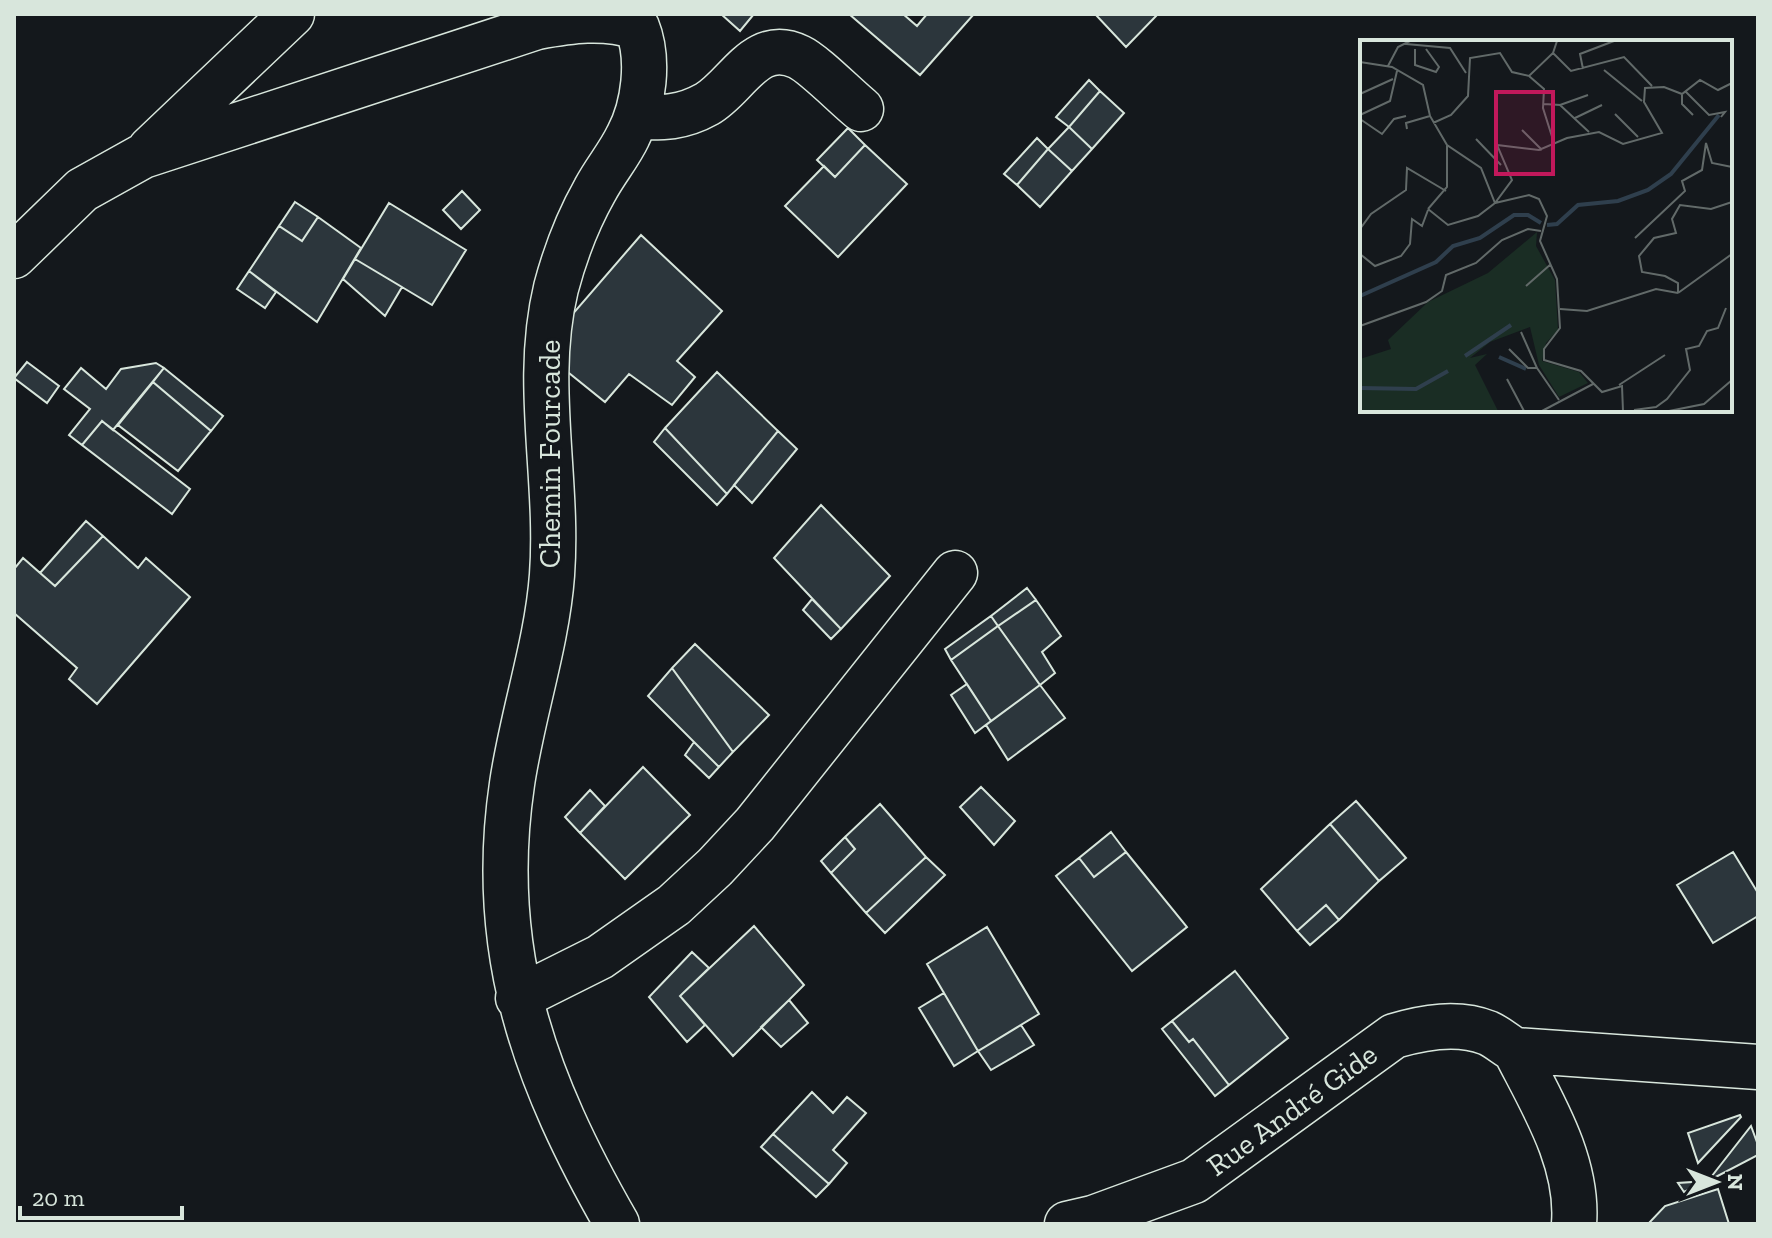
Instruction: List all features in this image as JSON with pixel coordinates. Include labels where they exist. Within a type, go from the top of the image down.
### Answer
[{"type":"street","points":[[143,156],[292,14]]},
{"type":"street","name":"Chemin Fourcade","points":[[14,256],[82,190],[143,156],[537,27],[569,21],[604,20],[637,27],[643,42],[644,62],[636,117],[629,136],[595,190],[572,237],[556,289],[547,341],[544,388],[553,504],[552,578],[512,784],[507,839],[510,946],[518,998],[543,1073],[579,1157],[617,1224]]},
{"type":"street","points":[[636,117],[673,118],[709,103],[752,61],[775,53],[799,57],[861,109]]},
{"type":"street","points":[[518,998],[600,957],[674,905],[715,867],[755,824],[955,573]]},
{"type":"street","name":"Rue André Gide","points":[[1067,1224],[1093,1218],[1194,1181],[1394,1036],[1425,1026],[1457,1027],[1487,1033],[1515,1050],[1758,1067]]},
{"type":"street","points":[[1515,1050],[1566,1161],[1573,1185],[1574,1224]]},
{"type":"building","points":[[721,14],[754,14],[740,31]]},
{"type":"building","points":[[849,14],[903,14],[917,26],[927,14],[974,14],[920,75]]},
{"type":"building","points":[[1095,14],[1158,14],[1126,47]]},
{"type":"building","points":[[1089,80],[1100,91],[1069,127],[1056,117]]},
{"type":"building","points":[[1100,91],[1124,113],[1092,149],[1069,127]]},
{"type":"building","points":[[1069,127],[1092,149],[1072,171],[1048,149]]},
{"type":"building","points":[[848,128],[865,145],[835,177],[817,160]]},
{"type":"building","points":[[1037,138],[1048,149],[1017,185],[1004,174]]},
{"type":"building","points":[[865,145],[907,184],[838,257],[785,206],[824,166],[835,177]]},
{"type":"building","points":[[1048,149],[1072,171],[1040,207],[1017,185]]},
{"type":"building","points":[[462,191],[480,210],[461,229],[443,210]]},
{"type":"building","points":[[295,202],[318,217],[302,241],[279,226]]},
{"type":"building","points":[[389,203],[466,250],[432,305],[355,259]]},
{"type":"building","points":[[318,217],[361,248],[317,322],[249,271],[279,226],[302,241]]},
{"type":"building","points":[[641,235],[722,311],[677,361],[695,377],[672,405],[629,374],[605,402],[564,369],[564,324]]},
{"type":"building","points":[[355,259],[402,287],[385,316],[343,279]]},
{"type":"building","points":[[249,271],[276,292],[265,308],[237,289]]},
{"type":"building","points":[[27,362],[59,386],[47,403],[14,378]]},
{"type":"building","points":[[156,363],[164,368],[113,430],[102,421],[82,445],[69,435],[90,409],[64,389],[81,368],[106,389],[121,369]]},
{"type":"building","points":[[164,368],[223,416],[211,431],[153,382]]},
{"type":"building","points":[[717,372],[778,431],[727,494],[665,428]]},
{"type":"building","points":[[153,382],[211,431],[178,471],[118,425]]},
{"type":"building","points":[[102,421],[190,489],[172,514],[82,445]]},
{"type":"building","points":[[665,428],[727,494],[717,505],[654,442]]},
{"type":"building","points":[[778,431],[797,449],[752,503],[734,485]]},
{"type":"building","points":[[821,505],[890,576],[841,629],[774,558]]},
{"type":"building","points":[[86,521],[103,536],[55,586],[40,573]]},
{"type":"building","points":[[103,536],[138,568],[146,558],[190,597],[97,704],[69,679],[77,668],[14,613],[14,569],[23,558],[55,586]]},
{"type":"building","points":[[1027,588],[1036,600],[998,626],[991,616]]},
{"type":"building","points":[[812,599],[841,629],[831,639],[803,610]]},
{"type":"building","points":[[1036,600],[1061,636],[1042,652],[1055,673],[1040,685],[998,626]]},
{"type":"building","points":[[991,616],[998,626],[951,660],[945,649]]},
{"type":"building","points":[[998,626],[1040,685],[991,721],[951,660]]},
{"type":"building","points":[[695,644],[769,715],[733,752],[672,668]]},
{"type":"building","points":[[672,668],[733,752],[719,767],[648,696]]},
{"type":"building","points":[[967,684],[991,721],[975,733],[951,695]]},
{"type":"building","points":[[1040,685],[1065,718],[1008,760],[986,725]]},
{"type":"building","points":[[694,742],[719,767],[709,778],[685,755]]},
{"type":"building","points":[[643,767],[690,815],[625,879],[580,833]]},
{"type":"building","points":[[981,787],[1015,821],[994,845],[960,807]]},
{"type":"building","points":[[590,790],[605,806],[580,833],[565,817]]},
{"type":"building","points":[[1356,801],[1406,858],[1379,881],[1330,824]]},
{"type":"building","points":[[880,804],[926,857],[866,913],[831,873],[855,849],[845,837]]},
{"type":"building","points":[[1330,824],[1379,881],[1339,920],[1326,905],[1297,931],[1261,889]]},
{"type":"building","points":[[1111,832],[1126,852],[1094,877],[1079,858]]},
{"type":"building","points":[[845,837],[855,849],[831,873],[821,861]]},
{"type":"building","points":[[1126,852],[1187,927],[1132,971],[1056,876],[1079,858],[1094,877]]},
{"type":"building","points":[[1733,852],[1758,893],[1758,916],[1713,943],[1677,885]]},
{"type":"building","points":[[926,857],[945,875],[885,933],[866,913]]},
{"type":"building","points":[[1326,905],[1339,920],[1310,945],[1297,931]]},
{"type":"building","points":[[754,926],[804,985],[733,1056],[680,996]]},
{"type":"building","points":[[987,927],[1039,1014],[978,1051],[927,964]]},
{"type":"building","points":[[692,952],[709,968],[680,996],[705,1025],[687,1042],[649,997]]},
{"type":"building","points":[[1235,971],[1288,1038],[1229,1085],[1193,1039],[1189,1042],[1172,1021]]},
{"type":"building","points":[[944,993],[978,1051],[954,1066],[919,1008]]},
{"type":"building","points":[[789,1000],[808,1023],[781,1047],[761,1027]]},
{"type":"building","points":[[1172,1021],[1189,1042],[1193,1039],[1229,1085],[1215,1096],[1162,1029]]},
{"type":"building","points":[[1021,1025],[1034,1045],[991,1070],[978,1051]]},
{"type":"building","points":[[812,1092],[833,1113],[847,1097],[866,1113],[833,1150],[847,1163],[829,1184],[773,1134]]},
{"type":"building","points":[[1741,1117],[1698,1163],[1688,1133]]},
{"type":"building","points":[[1751,1126],[1758,1155],[1708,1181]]},
{"type":"building","points":[[773,1134],[829,1184],[816,1197],[761,1147]]},
{"type":"building","points":[[1708,1181],[1684,1192],[1678,1183]]},
{"type":"building","points":[[1718,1189],[1729,1224],[1648,1224],[1665,1206]]}]
